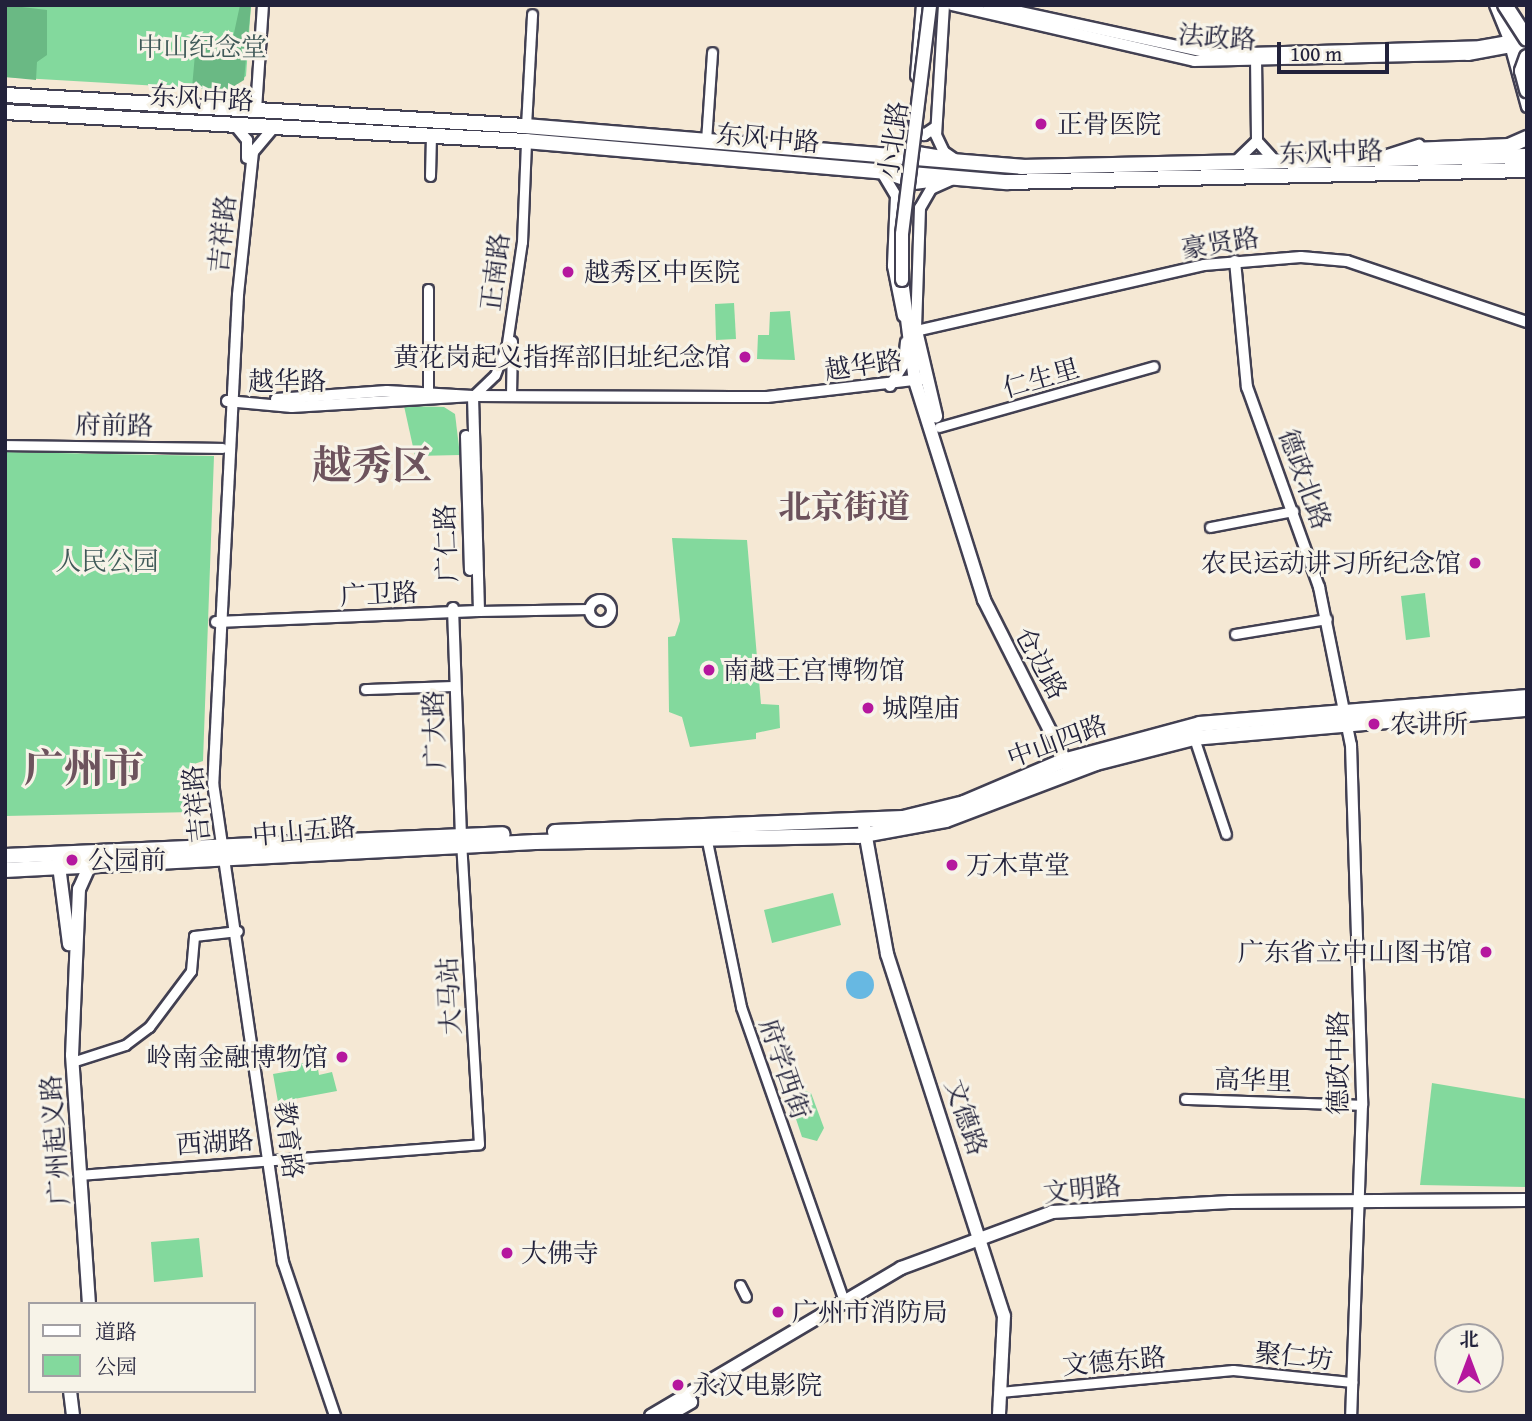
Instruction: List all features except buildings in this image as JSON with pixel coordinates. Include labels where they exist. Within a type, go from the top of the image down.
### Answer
[{"type":"main road","name":"小北路","points":[[905,279],[902,234],[918,145],[930,5]]},
{"type":"main road","name":"小北路","points":[[905,279],[936,5]]},
{"type":"main road","points":[[1496,5],[1519,42]]},
{"type":"main road","points":[[1511,8],[1527,79]]},
{"type":"main road","points":[[1511,8],[1527,28]]},
{"type":"main road","points":[[1527,57],[1527,90]]},
{"type":"main road","name":"东风中路","points":[[6,95],[526,126],[962,163],[1233,163],[1520,156]]},
{"type":"main road","name":"东风中路","points":[[5,112],[526,141],[961,178],[1079,184],[1527,170]]},
{"type":"main road","points":[[1376,158],[1439,148],[1509,146],[1527,138]]},
{"type":"main road","points":[[1520,156],[1527,147]]},
{"type":"main road","name":"仓边路","points":[[905,279],[921,399],[984,600],[1069,764]]},
{"type":"main road","name":"仓边路","points":[[920,379],[939,426],[992,599],[1069,764]]},
{"type":"main road","name":"中山四路","points":[[1069,764],[1194,738],[1527,697]]},
{"type":"main road","name":"中山四路","points":[[607,836],[707,841],[862,830],[944,809],[1069,764],[1200,724],[1527,709]]},
{"type":"main road","name":"中山四路","points":[[607,836],[862,830]]},
{"type":"main road","name":"文德路","points":[[862,830],[878,950],[1006,1324],[999,1416]]},
{"type":"main road","name":"中山五路","points":[[5,856],[607,836]]},
{"type":"main road","name":"中山五路","points":[[5,870],[226,862],[461,841]]},
{"type":"main road","name":"广州起义路","points":[[55,853],[62,868],[72,972]]},
{"type":"main road","name":"广州起义路","points":[[89,867],[79,889],[72,972],[72,1062],[89,1302]]},
{"type":"main road","name":"文明路","points":[[651,1416],[844,1302],[978,1242],[1069,1216],[1527,1200]]},
{"type":"main road","name":"文明路","points":[[1357,1205],[1527,1208]]},
{"type":"main road","name":"文德路","points":[[978,1242],[998,1327],[992,1416]]},
{"type":"main road","name":"文明路","points":[[667,1416],[844,1302]]},
{"type":"main road","points":[[70,1393],[72,1416]]},
{"type":"street","points":[[256,110],[263,5]]},
{"type":"street","name":"小北路","points":[[871,156],[903,148],[911,126],[922,5]]},
{"type":"street","name":"小北路","points":[[944,5],[936,127],[941,148],[962,163]]},
{"type":"street","name":"法政路","points":[[951,5],[1164,57],[1256,59],[1519,42]]},
{"type":"street","name":"法政路","points":[[988,5],[1166,48],[1256,59]]},
{"type":"street","points":[[526,126],[532,14]]},
{"type":"street","points":[[1519,42],[1527,107]]},
{"type":"street","points":[[706,141],[712,52]]},
{"type":"street","points":[[1256,59],[1257,141],[1276,162]]},
{"type":"street","name":"吉祥路","points":[[226,862],[218,847],[213,771],[229,400],[248,151],[244,134],[234,124]]},
{"type":"street","points":[[911,126],[924,135],[936,127]]},
{"type":"street","name":"吉祥路","points":[[219,621],[222,448],[253,152],[274,127]]},
{"type":"street","points":[[1376,158],[1425,144],[1508,140],[1527,130]]},
{"type":"street","points":[[430,176],[431,135]]},
{"type":"street","name":"正南路","points":[[473,396],[501,364],[515,291],[526,141]]},
{"type":"street","points":[[1233,163],[1257,141]]},
{"type":"street","name":"仓边路","points":[[881,171],[893,184],[896,204],[894,280],[911,328]]},
{"type":"street","points":[[896,204],[910,191],[920,208],[937,184],[961,178]]},
{"type":"street","name":"仓边路","points":[[911,328],[920,208]]},
{"type":"street","name":"豪贤路","points":[[911,328],[1235,261],[1347,261],[1527,322]]},
{"type":"street","name":"德政北路","points":[[1235,261],[1247,387],[1293,511],[1327,619],[1348,718]]},
{"type":"street","points":[[428,289],[428,391]]},
{"type":"street","points":[[511,396],[512,311]]},
{"type":"street","points":[[911,328],[904,364],[890,386],[921,399]]},
{"type":"street","name":"仁生里","points":[[939,426],[1154,366]]},
{"type":"street","name":"越华路","points":[[229,400],[306,406],[473,396],[767,397],[890,386],[920,379]]},
{"type":"street","name":"越华路","points":[[229,400],[428,391],[473,396]]},
{"type":"street","name":"广仁路","points":[[473,396],[475,609]]},
{"type":"street","name":"府前路","points":[[5,445],[222,448]]},
{"type":"street","points":[[1210,527],[1293,511]]},
{"type":"street","name":"广卫路","points":[[219,621],[475,609],[590,609]]},
{"type":"street","name":"广大路","points":[[453,611],[461,841]]},
{"type":"street","points":[[1235,634],[1327,619]]},
{"type":"street","points":[[365,688],[455,686]]},
{"type":"street","name":"德政中路","points":[[1348,718],[1362,1105],[1351,1416]]},
{"type":"street","points":[[1194,738],[1226,834]]},
{"type":"street","name":"大马站","points":[[461,841],[479,1143]]},
{"type":"street","name":"府学西街","points":[[707,841],[741,1007],[844,1302]]},
{"type":"street","name":"教育路","points":[[226,862],[288,1284],[335,1416]]},
{"type":"street","points":[[72,1062],[125,1045],[149,1027],[191,971],[194,936],[238,931]]},
{"type":"street","name":"高华里","points":[[1185,1099],[1362,1105]]},
{"type":"street","name":"西湖路","points":[[80,1175],[479,1143]]},
{"type":"street","points":[[740,1285],[746,1297]]},
{"type":"street","name":"聚仁坊","points":[[1233,1370],[1352,1382]]},
{"type":"street","name":"文德东路","points":[[1000,1392],[1233,1370]]},
{"type":"green space","name":"中山纪念堂","points":[[5,5],[251,5],[246,76],[228,90],[5,77]]},
{"type":"green space","points":[[5,5],[47,10],[47,55],[37,62],[36,80],[5,77]]},
{"type":"green space","points":[[240,5],[251,5],[244,80],[228,90],[192,88],[196,43],[211,34],[217,45],[231,47]]},
{"type":"green space","points":[[734,303],[736,339],[716,340],[715,304]]},
{"type":"green space","points":[[790,311],[795,360],[757,359],[758,335],[769,335],[770,312]]},
{"type":"green space","points":[[404,406],[444,407],[455,414],[460,455],[415,456]]},
{"type":"green space","name":"人民公园","points":[[5,452],[214,456],[203,761],[194,764],[194,812],[5,816]]},
{"type":"green space","points":[[672,538],[747,540],[761,704],[779,705],[780,728],[756,733],[756,739],[690,747],[682,717],[669,712],[668,637],[675,636],[680,621]]},
{"type":"green space","points":[[1425,593],[1430,637],[1406,640],[1401,596]]},
{"type":"green space","points":[[833,893],[841,925],[772,943],[764,910]]},
{"type":"green space","points":[[297,1063],[317,1063],[319,1075],[332,1072],[337,1091],[278,1102],[273,1074],[296,1070]]},
{"type":"green space","points":[[1432,1083],[1527,1099],[1527,1187],[1420,1185]]},
{"type":"green space","points":[[800,1089],[811,1093],[824,1128],[817,1141],[802,1137],[790,1101]]},
{"type":"green space","points":[[199,1238],[203,1277],[154,1282],[151,1242]]},
{"type":"water","points":[[860,971],[870,975],[874,985],[870,995],[860,999],[850,995],[846,985],[850,975]]},
{"type":"place","name":"正骨医院","points":[[1041,124]]},
{"type":"place","name":"越秀区中医院","points":[[568,272]]},
{"type":"place","name":"黄花岗起义指挥部旧址纪念馆","points":[[745,357]]},
{"type":"place","name":"农民运动讲习所纪念馆","points":[[1475,563]]},
{"type":"place","name":"南越王宫博物馆","points":[[709,670]]},
{"type":"place","name":"城隍庙","points":[[868,708]]},
{"type":"place","name":"农讲所","points":[[1374,724]]},
{"type":"place","name":"公园前","points":[[72,860]]},
{"type":"place","name":"万木草堂","points":[[952,865]]},
{"type":"place","name":"广东省立中山图书馆","points":[[1486,952]]},
{"type":"place","name":"岭南金融博物馆","points":[[342,1057]]},
{"type":"place","name":"大佛寺","points":[[507,1253]]},
{"type":"place","name":"广州市消防局","points":[[778,1312]]},
{"type":"place","name":"永汉电影院","points":[[678,1385]]},
{"type":"district","name":"越秀区","points":[[372,465]]},
{"type":"district","name":"北京街道","points":[[844,507]]},
{"type":"district","name":"广州市","points":[[84,768]]}]
